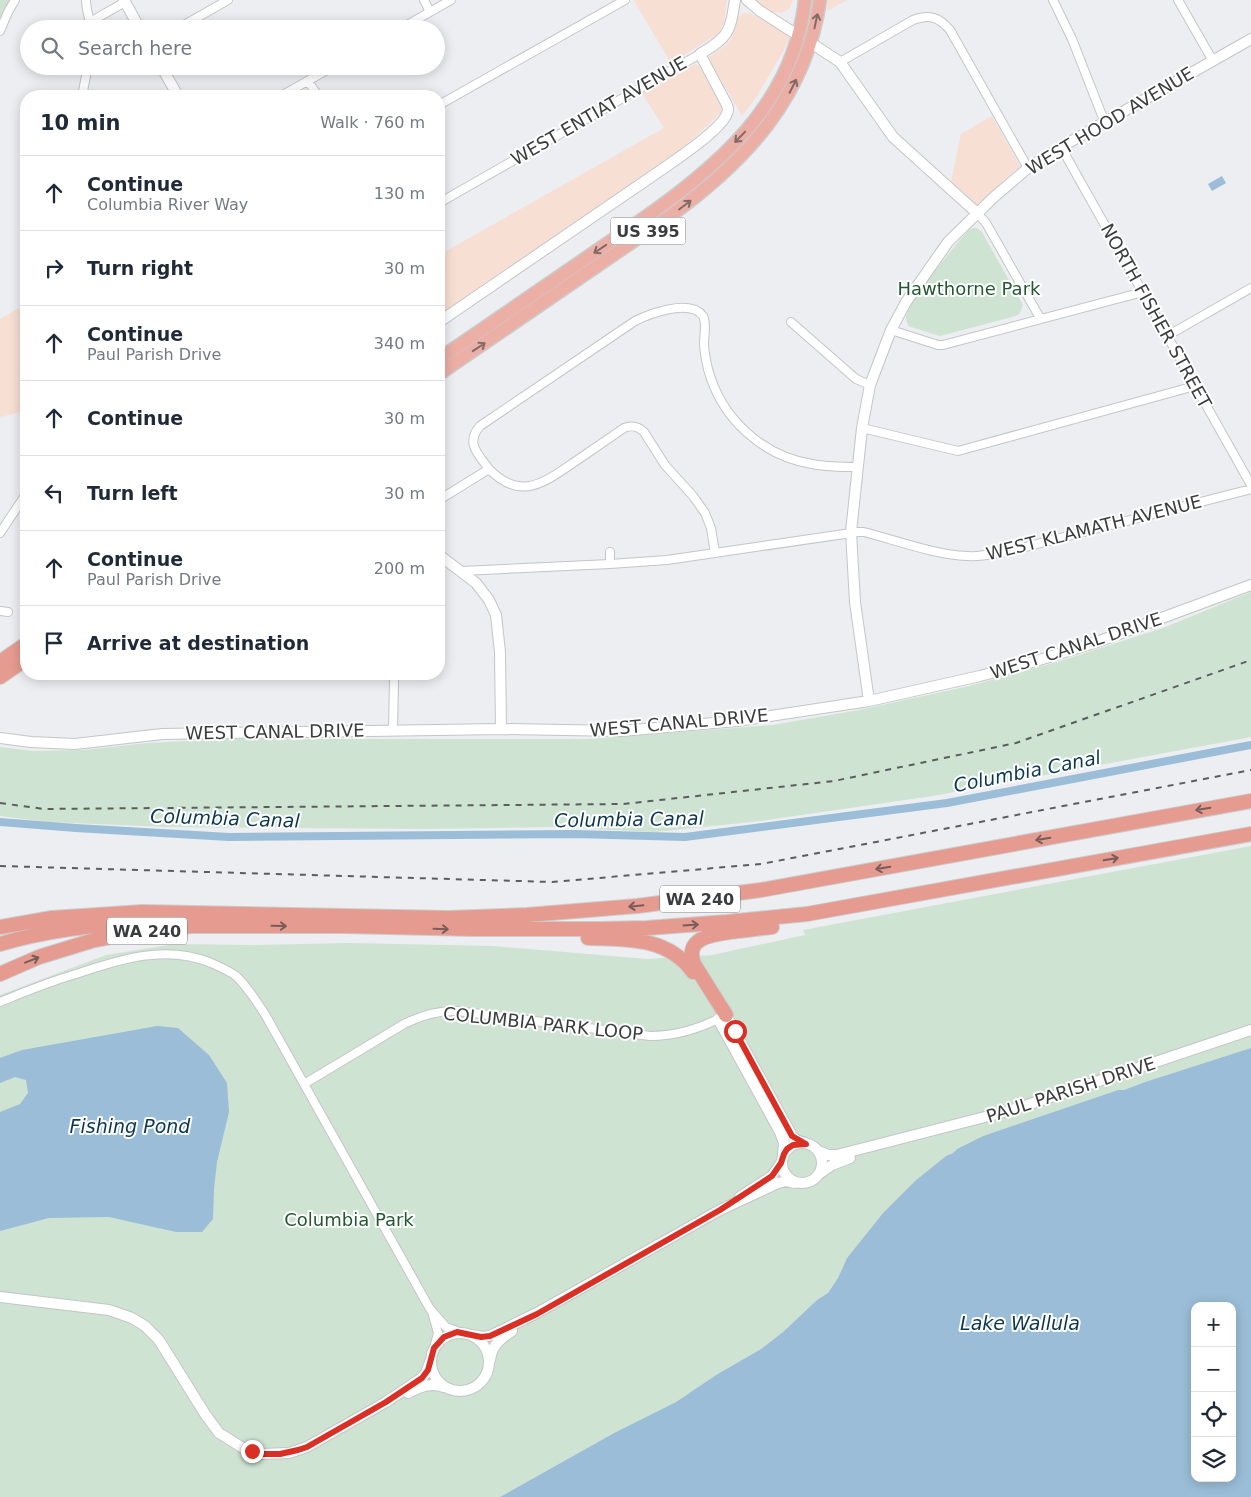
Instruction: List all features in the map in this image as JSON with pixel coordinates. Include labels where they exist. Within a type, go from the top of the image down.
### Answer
[{"type":"highway","name":"US 395","points":[[445,355],[669,201],[706,170],[748,129],[766,106],[788,66],[799,36],[805,0]]},
{"type":"highway","name":"US 395","points":[[445,370],[664,220],[710,185],[742,155],[772,120],[794,85],[811,42],[820,0]]},
{"type":"highway","points":[[0,662],[20,648]]},
{"type":"highway","points":[[0,678],[20,663]]},
{"type":"highway","name":"WA 240","points":[[0,927],[52,918],[142,912],[449,918],[637,906],[777,887],[1251,801]]},
{"type":"highway","name":"WA 240","points":[[0,974],[51,953],[106,938],[172,928],[230,925],[475,930],[647,928],[807,914],[1251,834]]},
{"type":"highway","points":[[722,1017],[692,960],[694,945],[705,937],[844,916],[920,901],[1009,878]]},
{"type":"highway","points":[[0,934],[51,922],[142,912]]},
{"type":"highway","points":[[0,944],[40,933],[104,924],[174,922],[230,925]]},
{"type":"highway","points":[[475,930],[548,936],[626,939],[661,946],[678,956],[689,966],[722,1017]]},
{"type":"street","points":[[0,31],[15,0]]},
{"type":"street","points":[[86,0],[89,20]]},
{"type":"street","points":[[194,20],[228,0]]},
{"type":"street","points":[[424,0],[430,12]]},
{"type":"street","points":[[416,20],[451,0]]},
{"type":"street","points":[[445,102],[625,0]]},
{"type":"street","name":"WEST ENTIAT AVENUE","points":[[445,199],[718,44],[726,36],[735,0]]},
{"type":"street","points":[[747,0],[760,11],[799,36]]},
{"type":"street","points":[[1053,0],[1072,39],[1104,123]]},
{"type":"street","points":[[1178,0],[1212,61]]},
{"type":"street","points":[[97,20],[125,1],[135,20]]},
{"type":"street","points":[[840,62],[913,20],[932,16],[945,24],[950,30],[1028,168]]},
{"type":"street","name":"WEST HOOD AVENUE","points":[[869,701],[855,602],[851,532],[862,428],[870,385],[891,330],[906,302],[948,242],[977,213],[1028,168],[1061,147],[1251,39]]},
{"type":"street","points":[[811,42],[840,62],[893,138],[986,223],[1040,318]]},
{"type":"street","points":[[445,318],[677,159],[718,125],[726,116],[728,110],[700,54]]},
{"type":"street","points":[[83,90],[86,75]]},
{"type":"street","points":[[166,75],[175,90]]},
{"type":"street","points":[[291,90],[317,75]]},
{"type":"street","points":[[308,80],[314,90]]},
{"type":"street","name":"NORTH FISHER STREET","points":[[1061,147],[1251,487]]},
{"type":"street","points":[[1167,336],[1251,288]]},
{"type":"street","points":[[891,330],[943,345],[1142,292]]},
{"type":"street","points":[[714,553],[711,528],[700,504],[665,465],[644,432],[635,426],[624,428],[551,478],[535,486],[519,487],[511,485],[496,476],[489,469],[474,448],[472,442],[476,430],[635,321],[662,310],[674,308],[692,309],[700,313],[705,322],[705,356],[712,383],[724,407],[745,430],[768,448],[796,460],[829,466],[858,467]]},
{"type":"street","points":[[791,322],[856,379],[870,385]]},
{"type":"street","points":[[862,428],[958,451],[1195,386]]},
{"type":"street","points":[[1242,470],[1251,467]]},
{"type":"street","points":[[445,496],[489,469]]},
{"type":"street","name":"WEST KLAMATH AVENUE","points":[[462,571],[667,560],[851,532],[864,532],[950,555],[987,555],[1015,550],[1251,487]]},
{"type":"street","points":[[0,533],[20,510]]},
{"type":"street","points":[[610,552],[610,564]]},
{"type":"street","points":[[445,559],[476,583],[486,594],[496,615],[500,652],[501,729]]},
{"type":"street","name":"WEST CANAL DRIVE","points":[[0,738],[31,742],[75,744],[162,734],[501,729],[621,731],[737,721],[869,701],[935,687],[1036,661],[1152,623],[1251,585]]},
{"type":"street","points":[[393,730],[394,680]]},
{"type":"street","points":[[0,1002],[54,981],[122,960],[158,954],[194,957],[222,968],[235,976],[245,986],[266,1016],[430,1309],[438,1333],[424,1376],[386,1402],[318,1441],[298,1450],[271,1454],[252,1451],[230,1441],[219,1433],[159,1340],[145,1326],[132,1318],[109,1310],[0,1298]]},
{"type":"street","name":"COLUMBIA PARK LOOP","points":[[304,1084],[404,1024],[433,1012],[458,1011],[650,1036],[680,1034],[705,1026],[722,1017]]},
{"type":"street","points":[[720,1210],[778,1183],[786,1181],[807,1183],[818,1176],[822,1161],[818,1151],[792,1136],[722,1017]]},
{"type":"street","points":[[722,1017],[780,1132],[784,1143],[782,1159],[785,1175],[795,1183]]},
{"type":"street","name":"PAUL PARISH DRIVE","points":[[818,1151],[835,1156],[1012,1110],[1251,1030]]},
{"type":"street","name":"PAUL PARISH DRIVE","points":[[818,1176],[832,1165],[888,1142]]},
{"type":"street","points":[[434,1348],[444,1337],[453,1333],[484,1337],[537,1314],[720,1210],[769,1178],[793,1145],[806,1144]]},
{"type":"street","points":[[430,1309],[446,1327],[479,1340],[486,1347],[489,1361]]},
{"type":"street","points":[[386,1402],[425,1385],[435,1384],[461,1391],[476,1387],[486,1375],[493,1348],[497,1342],[537,1314]]},
{"type":"street","points":[[430,1362],[434,1376],[446,1388]]},
{"type":"shaded area","points":[[635,0],[727,0],[724,23],[718,34],[671,63]]},
{"type":"shaded area","points":[[754,0],[793,0],[790,8],[783,13],[768,12]]},
{"type":"shaded area","points":[[828,0],[847,0],[827,11]]},
{"type":"shaded area","points":[[743,13],[750,13],[783,30],[789,36],[789,41],[755,99],[742,116],[708,58],[726,45],[733,36],[738,18]]},
{"type":"shaded area","points":[[695,64],[699,66],[722,106],[721,113],[684,147],[445,312],[445,252],[664,128],[642,93]]},
{"type":"shaded area","points":[[992,116],[1020,166],[977,205],[951,181],[961,134]]},
{"type":"shaded area","points":[[20,307],[20,412],[0,417],[0,319]]},
{"type":"green space","points":[[0,0],[11,0],[0,19]]},
{"type":"green space","name":"Hawthorne Park","points":[[977,228],[982,232],[1023,305],[1020,313],[1016,316],[940,336],[908,326],[906,318],[914,300],[944,260],[969,230]]},
{"type":"green space","points":[[1251,592],[1251,737],[933,796],[761,821],[655,832],[553,827],[426,829],[167,827],[48,822],[0,816],[0,747],[33,751],[84,750],[147,743],[227,739],[588,739],[773,725],[859,710],[969,686],[1057,662],[1163,628]]},
{"type":"green space","name":"Columbia Park","points":[[1251,846],[1251,1048],[1124,1090],[1118,1090],[983,1136],[957,1149],[915,1181],[883,1213],[847,1258],[838,1278],[828,1293],[817,1300],[783,1332],[761,1349],[716,1375],[676,1402],[614,1433],[500,1497],[0,1497],[0,995],[106,955],[175,944],[349,943],[492,946],[648,959],[712,955],[805,935],[803,930]]},
{"type":"water","points":[[1222,176],[1226,183],[1212,191],[1208,184]]},
{"type":"water","name":"Fishing Pond","points":[[157,1026],[178,1028],[209,1055],[227,1083],[229,1112],[217,1162],[213,1219],[202,1232],[176,1232],[109,1217],[49,1218],[0,1231],[0,1112],[20,1104],[28,1093],[26,1080],[15,1077],[0,1083],[0,1058],[22,1050]]},
{"type":"water","name":"Lake Wallula","points":[[1251,1048],[1251,1497],[500,1497],[614,1433],[676,1402],[716,1375],[761,1349],[783,1332],[817,1300],[828,1293],[838,1278],[847,1258],[883,1213],[915,1181],[946,1156],[983,1136],[1118,1090],[1124,1090]]},
{"type":"waterway","name":"Columbia Canal","points":[[0,822],[229,837],[576,834],[685,837],[947,803],[1251,745]]},
{"type":"railway","points":[[0,803],[44,809],[623,804],[834,781],[1016,743],[1251,660]]},
{"type":"railway","points":[[0,866],[552,882],[761,864],[1251,770]]},
{"type":"route","points":[[252,1451],[262,1454],[289,1453],[307,1447],[386,1402],[424,1376],[434,1348],[444,1337],[457,1332],[481,1337],[490,1336],[537,1314],[720,1210],[772,1176],[781,1163],[787,1149],[799,1143],[806,1144],[792,1136],[735,1031]]}]
